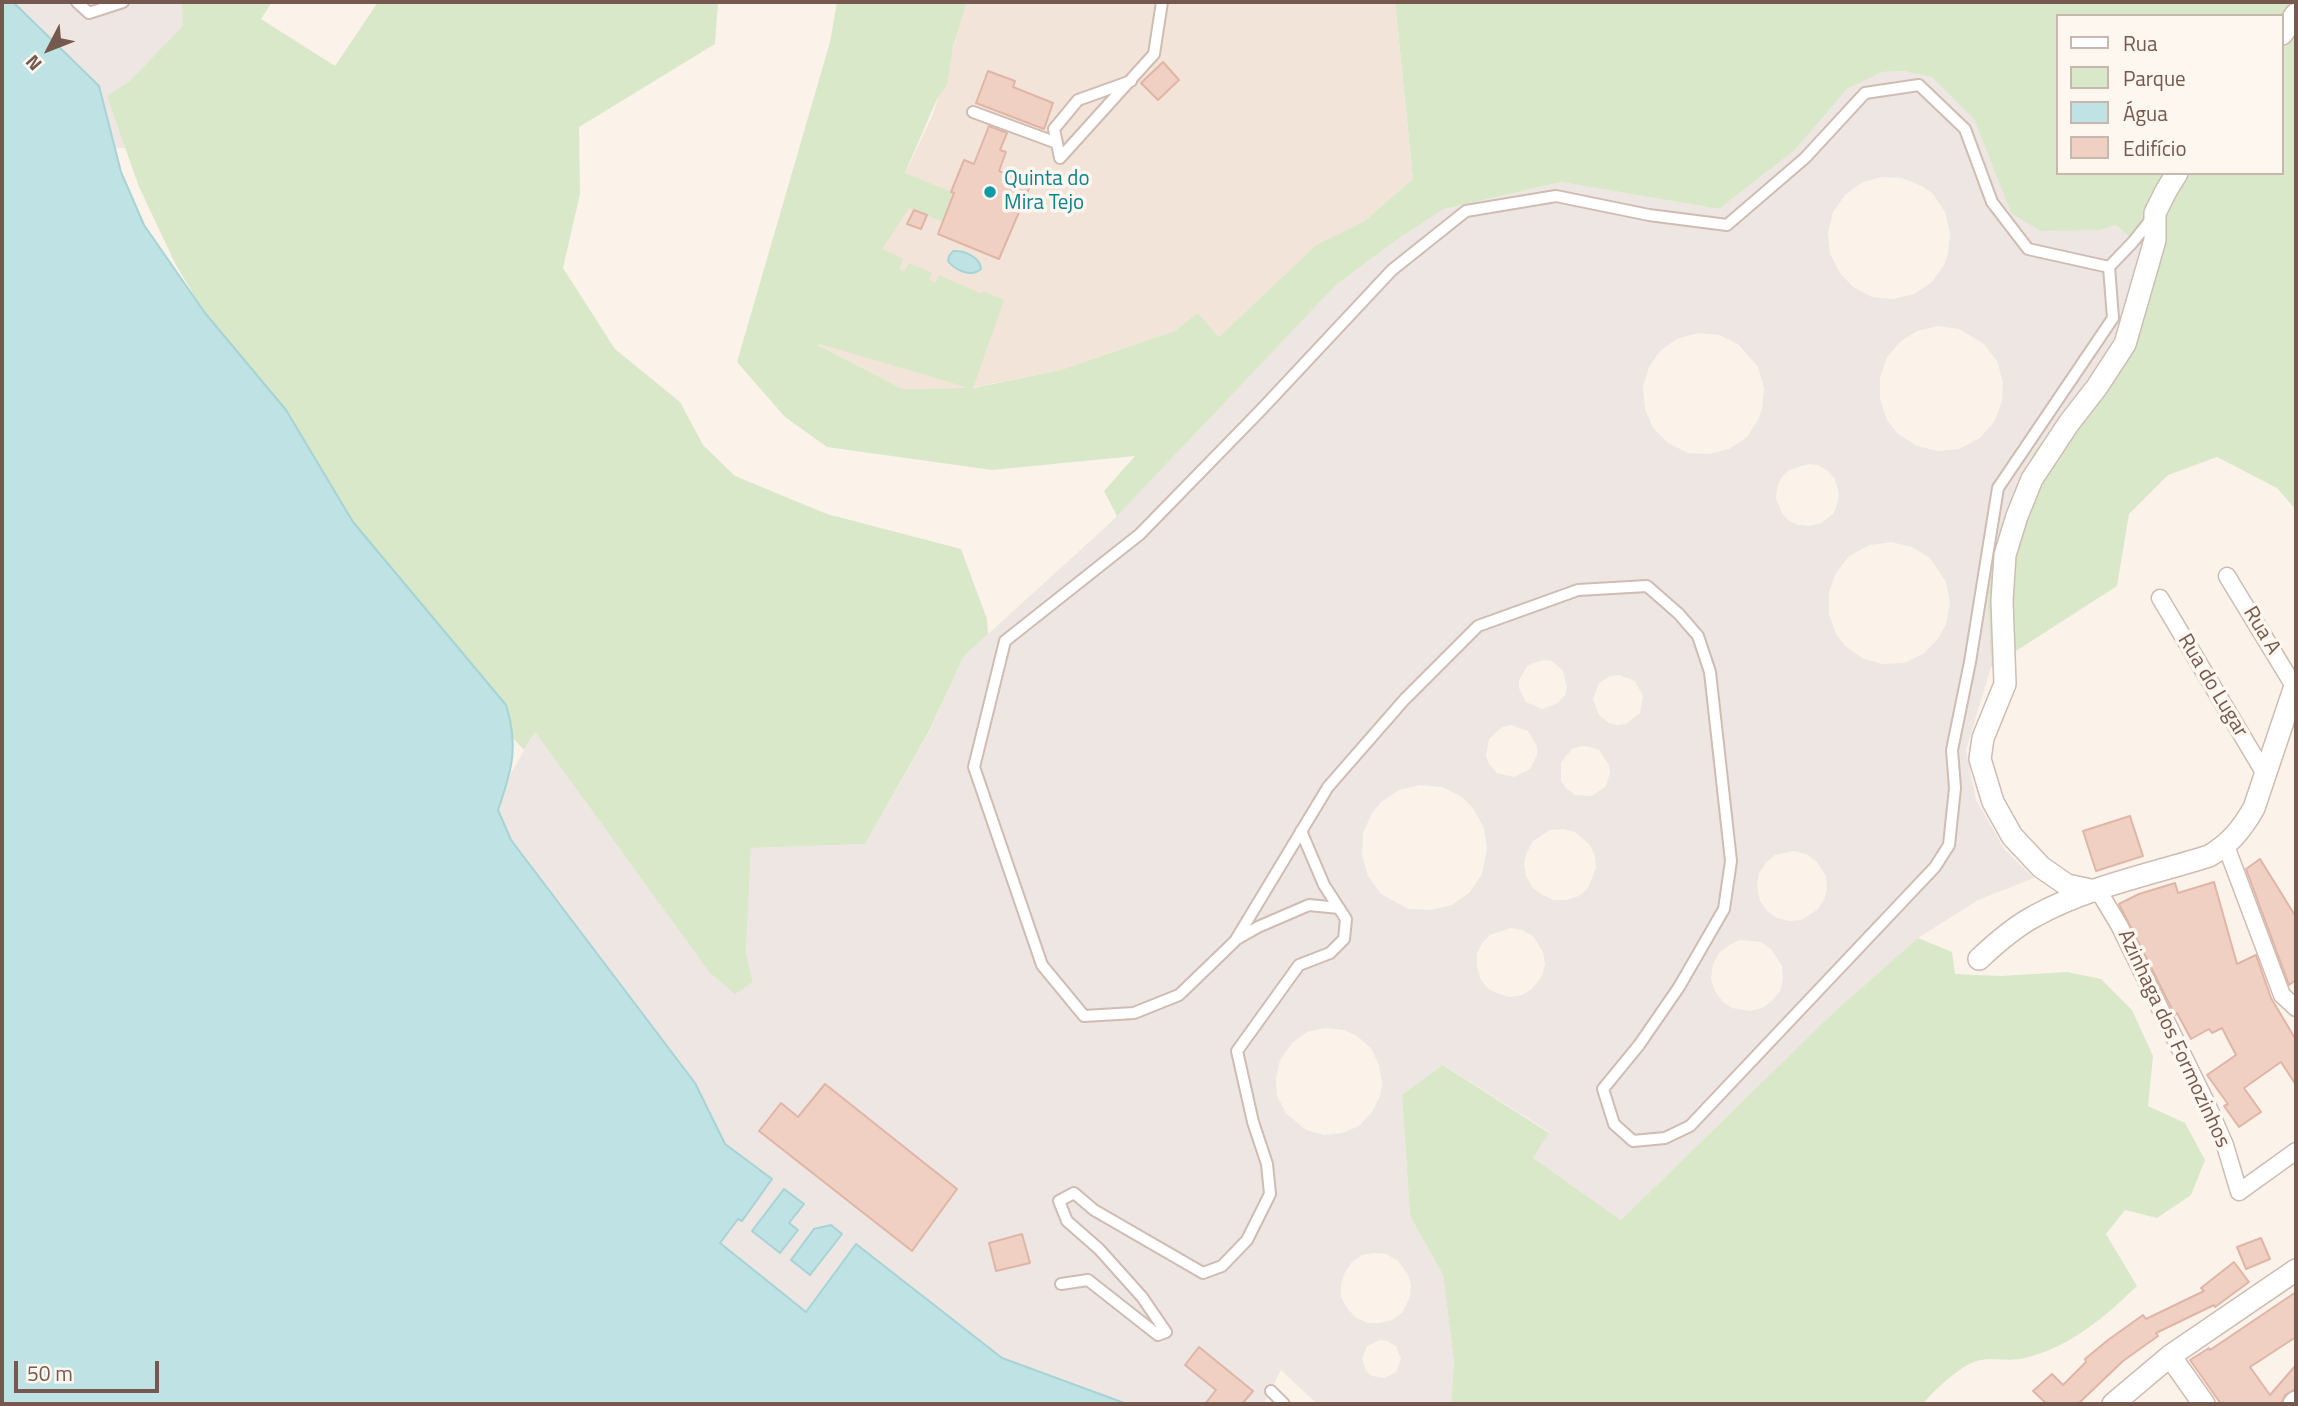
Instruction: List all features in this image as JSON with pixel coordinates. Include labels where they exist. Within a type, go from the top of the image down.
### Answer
[{"type":"street","points":[[2284,31],[2296,14]]},
{"type":"street","points":[[2097,890],[2067,885],[2041,867],[2012,836],[1993,802],[1980,759],[1983,738],[2005,684],[2002,601],[2004,567],[2017,516],[2032,479],[2125,344],[2155,240],[2155,213],[2177,175]]},
{"type":"street","name":"Rua A","points":[[2227,576],[2295,685]]},
{"type":"street","name":"Rua do Lugar","points":[[2160,598],[2265,774]]},
{"type":"street","points":[[1979,959],[2002,938],[2032,917],[2063,902],[2209,856],[2226,846],[2250,815],[2295,685]]},
{"type":"street","points":[[2226,846],[2282,995],[2296,1007]]},
{"type":"street","name":"Azinhaga dos Formozinhos","points":[[2097,890],[2119,925],[2207,1104],[2225,1145],[2239,1192],[2296,1150]]},
{"type":"street","points":[[2113,1404],[2170,1356],[2296,1270]]},
{"type":"street","points":[[2170,1356],[2204,1404]]},
{"type":"lane","points":[[77,2],[89,13],[123,2]]},
{"type":"lane","points":[[1132,81],[1077,100],[1054,129],[1060,158],[1132,81],[1154,54],[1162,2]]},
{"type":"lane","points":[[1339,908],[1309,905],[1258,927],[1235,941],[1179,995],[1134,1013],[1084,1016],[1042,965],[974,767],[1005,641],[1140,534],[1392,270],[1466,211],[1556,196],[1648,215],[1727,225],[1805,158],[1865,93],[1919,85],[1965,129],[1992,202],[2028,249],[2109,267]]},
{"type":"lane","points":[[973,112],[1057,143]]},
{"type":"lane","points":[[1235,941],[1337,777],[1404,700],[1478,626],[1578,590],[1647,586],[1679,614],[1698,636],[1710,672],[1731,861],[1724,909],[1679,988],[1639,1045],[1603,1089],[1614,1124],[1633,1141],[1665,1138],[1690,1126],[1935,867],[1949,845],[1955,788],[1951,750],[1970,662],[1998,488],[2113,318],[2109,267],[2155,213]]},
{"type":"lane","points":[[1061,1284],[1088,1280],[1158,1335],[1166,1332],[1142,1297],[1067,1221],[1059,1201],[1074,1194],[1094,1210],[1203,1273],[1222,1266],[1247,1240],[1270,1194],[1267,1164],[1253,1122],[1237,1051],[1281,986],[1299,965],[1330,953],[1344,939],[1346,919],[1324,885],[1301,831]]},
{"type":"lane","points":[[1271,1391],[1284,1404]]},
{"type":"shaded area","points":[[13,2],[184,2],[178,149],[115,148],[99,86]]},
{"type":"shaded area","points":[[967,2],[1395,2],[1413,179],[1363,222],[1316,245],[1219,337],[1198,313],[1174,331],[1061,370],[970,388],[903,389],[817,344],[869,251],[933,114]]},
{"type":"shaded area","points":[[1903,71],[1932,77],[1974,119],[2011,213],[2100,230],[2116,225],[2147,252],[2109,352],[2034,452],[2000,527],[1987,590],[1991,667],[1966,750],[1976,800],[2005,850],[2034,878],[1978,900],[1918,938],[1835,1011],[1621,1220],[1533,1158],[1549,1132],[1444,1065],[1402,1095],[1410,1216],[1443,1275],[1454,1361],[1451,1404],[1317,1404],[1281,1370],[1264,1404],[1127,1404],[1002,1358],[856,1244],[806,1312],[720,1242],[738,1219],[741,1221],[772,1179],[725,1144],[695,1083],[511,840],[498,810],[511,773],[535,732],[709,972],[735,993],[753,982],[746,953],[751,848],[865,844],[928,734],[964,656],[1110,523],[1336,285],[1444,209],[1561,182],[1719,209],[1795,150],[1847,89],[1882,72]],"holes":[[[1881,177],[1902,178],[1922,186],[1933,194],[1945,212],[1950,233],[1944,265],[1932,282],[1914,294],[1893,299],[1872,297],[1853,287],[1840,273],[1830,254],[1828,233],[1833,212],[1845,195],[1861,183]],[[1938,326],[1959,329],[1984,344],[1997,361],[2003,382],[2002,401],[1994,422],[1980,438],[1959,449],[1938,451],[1917,446],[1898,434],[1887,420],[1880,399],[1880,378],[1887,357],[1901,341],[1917,331]],[[1698,333],[1719,335],[1738,344],[1758,367],[1764,388],[1758,420],[1747,437],[1729,449],[1709,454],[1688,453],[1668,443],[1653,428],[1645,409],[1643,387],[1649,367],[1661,350],[1677,339]],[[1808,464],[1818,465],[1835,479],[1839,494],[1837,505],[1833,514],[1821,523],[1799,525],[1789,521],[1782,513],[1776,499],[1781,478],[1789,470]],[[1891,542],[1912,547],[1930,558],[1946,582],[1950,603],[1946,624],[1938,639],[1923,654],[1904,663],[1882,664],[1862,658],[1845,646],[1836,634],[1829,614],[1829,592],[1836,573],[1849,556],[1870,545]],[[1544,660],[1552,661],[1563,671],[1567,687],[1565,695],[1558,703],[1542,709],[1526,702],[1519,688],[1519,680],[1528,665]],[[1619,675],[1635,681],[1643,696],[1640,713],[1626,724],[1617,725],[1609,723],[1599,715],[1593,699],[1599,683],[1610,676]],[[1511,725],[1528,731],[1537,746],[1537,755],[1530,769],[1514,777],[1497,773],[1486,756],[1489,739],[1502,727]],[[1581,746],[1599,750],[1609,765],[1610,773],[1606,786],[1592,796],[1575,795],[1561,781],[1561,762],[1572,749]],[[1420,785],[1442,787],[1462,797],[1473,808],[1484,828],[1487,849],[1482,874],[1470,892],[1452,905],[1431,910],[1409,909],[1381,894],[1368,876],[1362,855],[1363,833],[1372,813],[1381,802],[1399,790]],[[1563,829],[1575,832],[1590,845],[1596,868],[1588,888],[1579,896],[1554,900],[1532,887],[1524,864],[1533,841],[1550,830]],[[1794,851],[1806,854],[1816,861],[1826,876],[1827,888],[1824,900],[1817,910],[1801,920],[1789,921],[1777,918],[1767,911],[1760,901],[1757,885],[1759,873],[1766,863],[1775,855]],[[1511,928],[1533,936],[1543,952],[1545,964],[1542,976],[1532,989],[1522,995],[1510,997],[1488,989],[1480,978],[1477,954],[1490,935]],[[1740,940],[1761,942],[1771,949],[1782,966],[1780,991],[1762,1008],[1750,1011],[1732,1008],[1722,1001],[1711,979],[1713,964],[1719,953]],[[1325,1028],[1344,1030],[1357,1036],[1371,1048],[1379,1065],[1382,1083],[1380,1096],[1372,1112],[1359,1126],[1342,1133],[1324,1135],[1306,1130],[1286,1113],[1277,1096],[1276,1078],[1280,1060],[1292,1043],[1307,1032]],[[1386,1254],[1397,1260],[1408,1274],[1411,1285],[1410,1297],[1402,1313],[1392,1320],[1380,1323],[1368,1323],[1356,1318],[1341,1297],[1345,1272],[1352,1262],[1362,1255]],[[1380,1340],[1396,1346],[1401,1359],[1396,1372],[1385,1378],[1372,1376],[1366,1371],[1362,1359],[1367,1346]]]},
{"type":"green space","points":[[182,2],[272,2],[261,19],[335,66],[378,2],[718,2],[715,44],[579,127],[580,194],[563,268],[615,349],[680,402],[703,445],[735,476],[827,514],[961,549],[987,619],[988,634],[964,656],[928,733],[865,844],[751,848],[746,953],[753,982],[735,994],[709,972],[535,732],[524,750],[471,694],[342,509],[327,478],[270,391],[220,339],[176,265],[139,187],[107,96],[130,81],[183,26]]},
{"type":"green space","points":[[837,2],[967,2],[953,47],[947,85],[937,99],[905,173],[954,193],[943,222],[909,208],[882,249],[904,259],[899,269],[904,272],[909,263],[932,273],[929,280],[935,283],[939,275],[982,294],[983,291],[1004,300],[973,388],[1061,370],[1174,331],[1198,313],[1219,337],[1316,245],[1363,222],[1413,179],[1395,2],[2296,2],[2296,510],[2277,488],[2217,457],[2168,475],[2129,514],[2117,586],[1991,667],[1987,590],[2000,527],[2034,452],[2109,352],[2147,252],[2116,225],[2100,230],[2041,231],[2011,213],[1974,119],[1932,77],[1903,71],[1882,72],[1847,89],[1795,150],[1719,209],[1561,182],[1444,209],[1336,285],[1117,516],[1104,491],[1135,456],[992,470],[827,447],[785,417],[737,362],[830,42]],"holes":[[[820,344],[966,387],[903,389],[818,345]]]},
{"type":"green space","points":[[1918,938],[1952,952],[1955,974],[2001,976],[2067,972],[2101,979],[2132,1010],[2153,1056],[2148,1106],[2185,1123],[2205,1160],[2191,1195],[2157,1218],[2125,1210],[2106,1234],[2137,1286],[2099,1320],[2072,1339],[2025,1358],[1970,1363],[1933,1392],[1923,1404],[1451,1404],[1454,1361],[1443,1275],[1410,1216],[1402,1095],[1443,1065],[1549,1133],[1533,1158],[1621,1220],[1835,1011]]},
{"type":"water","points":[[2,2],[13,2],[99,86],[121,172],[144,225],[205,313],[286,410],[353,522],[506,705],[513,746],[507,782],[498,810],[511,840],[695,1083],[725,1144],[772,1179],[742,1221],[738,1219],[720,1243],[806,1312],[856,1244],[1002,1358],[1127,1404],[2,1404]]},
{"type":"water","points":[[953,251],[971,255],[978,261],[981,269],[968,273],[955,267],[948,261]]},
{"type":"water","points":[[784,1189],[804,1204],[789,1223],[798,1230],[780,1253],[752,1231]]},
{"type":"water","points":[[831,1225],[842,1234],[810,1275],[791,1260],[814,1229]]},
{"type":"building","points":[[1163,62],[1179,80],[1158,100],[1141,83]]},
{"type":"building","points":[[988,71],[1015,81],[1013,87],[1053,103],[1044,129],[976,103]]},
{"type":"building","name":"Quinta do Mira Tejo","points":[[989,126],[1007,133],[1000,150],[1006,152],[999,171],[1031,184],[999,259],[938,234],[964,160],[974,164]]},
{"type":"building","points":[[914,210],[927,215],[921,229],[907,224]]},
{"type":"building","points":[[2130,816],[2143,856],[2096,871],[2083,831]]},
{"type":"building","points":[[2260,859],[2296,917],[2296,980],[2289,985],[2246,869]]},
{"type":"building","points":[[2214,882],[2237,964],[2256,955],[2271,998],[2296,1040],[2296,1085],[2281,1062],[2244,1088],[2261,1112],[2239,1127],[2224,1106],[2228,1104],[2207,1075],[2236,1055],[2222,1028],[2212,1033],[2209,1029],[2191,1039],[2177,1013],[2175,1015],[2119,904],[2139,894],[2175,883],[2178,893]]},
{"type":"building","points":[[825,1084],[957,1189],[912,1251],[759,1131],[781,1103],[798,1117]]},
{"type":"building","points":[[1022,1234],[1030,1263],[996,1271],[989,1243]]},
{"type":"building","points":[[2261,1238],[2270,1259],[2246,1269],[2237,1247]]},
{"type":"building","points":[[2234,1262],[2249,1282],[2215,1307],[2214,1305],[2156,1333],[2158,1336],[2123,1361],[2078,1404],[2047,1404],[2033,1391],[2052,1374],[2063,1385],[2086,1362],[2085,1359],[2108,1340],[2143,1315],[2146,1319],[2204,1291],[2201,1288]]},
{"type":"building","points":[[2296,1292],[2296,1337],[2250,1367],[2270,1395],[2296,1365],[2296,1389],[2285,1395],[2281,1404],[2221,1404],[2190,1360],[2209,1348],[2210,1350]]},
{"type":"building","points":[[1199,1347],[1253,1391],[1242,1404],[1205,1404],[1216,1390],[1185,1365]]},
{"type":"place","name":"Quinta do Mira Tejo","points":[[990,192]]}]
